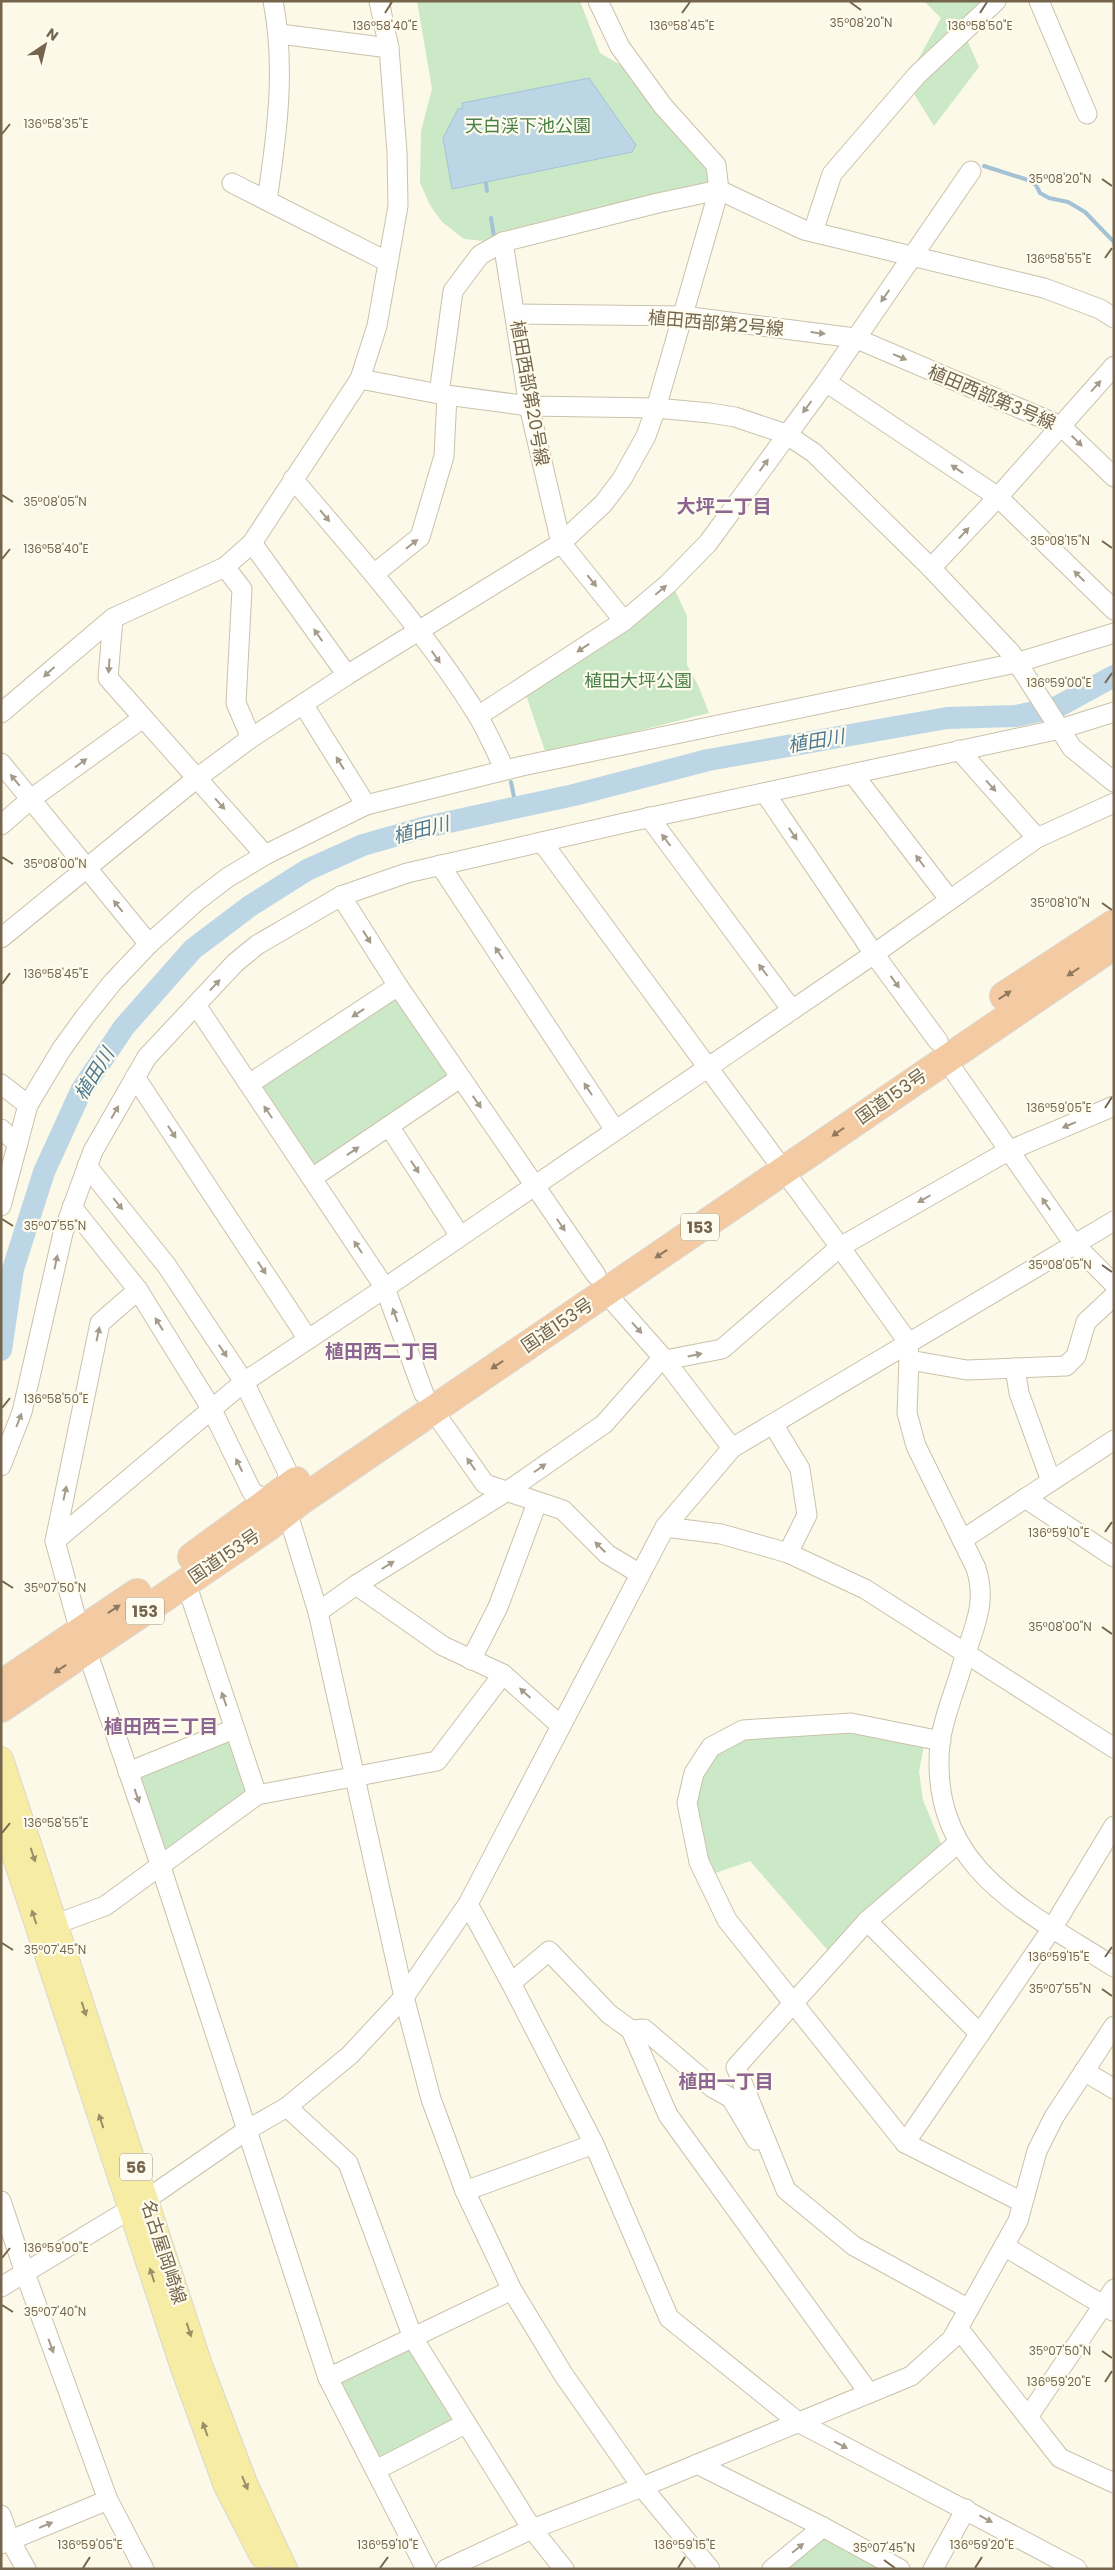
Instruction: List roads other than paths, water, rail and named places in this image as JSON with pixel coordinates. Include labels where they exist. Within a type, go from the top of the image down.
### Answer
[{"type":"highway","name":"国道153号","points":[[942,1050],[1065,954],[1114,924]]},
{"type":"highway","name":"国道153号","points":[[1,1708],[178,1566],[428,1402],[942,1050],[1114,945]]},
{"type":"highway","name":"国道153号","points":[[1,1685],[186,1583],[268,1527],[280,1500]]},
{"type":"main road","name":"名古屋岡崎線","points":[[1,1759],[56,1924],[138,2204],[183,2368],[226,2486],[268,2569]]},
{"type":"main road","name":"名古屋岡崎線","points":[[1,1815],[138,2204],[245,2483],[286,2569]]},
{"type":"street","points":[[267,200],[278,130],[280,34],[274,1]]},
{"type":"street","points":[[1,713],[112,618],[225,566],[252,542],[360,379],[377,326],[398,206],[397,152],[389,48],[379,1]]},
{"type":"street","points":[[1,938],[197,778],[251,738],[346,675],[562,543],[597,511],[622,479],[646,436],[656,408],[719,190],[716,165],[663,106],[620,47],[598,1]]},
{"type":"street","points":[[812,232],[832,174],[917,75],[996,1]]},
{"type":"street","points":[[1039,1],[1087,114]]},
{"type":"street","points":[[280,34],[389,48]]},
{"type":"street","points":[[478,716],[624,621],[668,584],[708,543],[786,434],[826,382],[971,171]]},
{"type":"street","points":[[232,183],[388,262]]},
{"type":"street","points":[[374,574],[420,537],[444,456],[443,394],[453,291],[480,255],[503,242],[658,203],[719,190],[812,232],[1044,288],[1100,309],[1114,318]]},
{"type":"street","name":"植田西部第20号線","points":[[503,242],[516,314],[529,406],[562,543]]},
{"type":"street","name":"植田西部第2号線","points":[[516,314],[683,316],[855,338]]},
{"type":"street","name":"植田西部第3号線","points":[[855,338],[1061,426],[1114,477]]},
{"type":"street","points":[[931,568],[998,497],[1114,366]]},
{"type":"street","points":[[360,379],[443,394],[529,406],[656,408],[735,417],[786,434],[814,453],[931,568],[1011,653],[1072,748],[1114,782]]},
{"type":"street","points":[[826,382],[998,497],[1114,610]]},
{"type":"street","points":[[293,479],[374,574],[419,632],[478,716],[505,770]]},
{"type":"street","points":[[252,542],[346,675]]},
{"type":"street","points":[[562,543],[624,621]]},
{"type":"street","points":[[225,566],[242,589],[236,703],[251,738]]},
{"type":"street","points":[[112,618],[108,678],[265,855]]},
{"type":"street","points":[[1,1206],[28,1106],[61,1050],[84,1018],[112,983],[148,944],[197,901],[228,878],[265,855],[366,805],[505,770],[1018,666],[1114,633]]},
{"type":"street","points":[[303,704],[366,805]]},
{"type":"street","points":[[1,1466],[22,1412],[63,1233],[93,1151],[147,1056],[235,963],[257,945],[341,896],[378,882],[440,865],[1059,728],[1114,712]]},
{"type":"street","points":[[1,825],[31,799],[143,718]]},
{"type":"street","points":[[958,750],[1037,838]]},
{"type":"street","points":[[1,763],[148,944]]},
{"type":"street","points":[[853,774],[950,900]]},
{"type":"street","points":[[765,793],[874,954],[942,1050],[1008,1151],[1074,1244],[1114,1284]]},
{"type":"street","points":[[55,1541],[244,1382],[874,954],[1037,838],[1114,804]]},
{"type":"street","points":[[649,818],[792,1010]]},
{"type":"street","points":[[542,842],[840,1247],[908,1351],[907,1413],[916,1446],[976,1568],[980,1582],[981,1611],[966,1652],[941,1741],[940,1794],[958,1843],[970,1861],[996,1888],[1053,1928],[1114,1967]]},
{"type":"street","points":[[440,865],[615,1130]]},
{"type":"street","points":[[341,896],[398,986],[600,1284],[665,1360],[732,1448]]},
{"type":"street","points":[[249,1084],[398,986]]},
{"type":"street","points":[[196,1005],[385,1288],[428,1402],[484,1484],[508,1490],[537,1503],[563,1510],[607,1554],[640,1574]]},
{"type":"street","points":[[135,1077],[308,1339]]},
{"type":"street","points":[[312,1178],[460,1078]]},
{"type":"street","points":[[1,1084],[28,1106]]},
{"type":"street","points":[[318,1612],[356,1585],[508,1490],[604,1424],[657,1364],[665,1360],[722,1349],[840,1247],[1008,1151],[1114,1106]]},
{"type":"street","points":[[389,1126],[460,1236]]},
{"type":"street","points":[[1,1129],[18,1144]]},
{"type":"street","points":[[87,1166],[167,1266],[244,1382],[288,1472],[280,1500],[302,1553],[318,1612],[404,1997],[431,2099],[465,2191],[512,2290],[563,2374],[642,2487],[710,2569]]},
{"type":"street","points":[[72,1207],[138,1290],[211,1408],[252,1492],[280,1500]]},
{"type":"street","points":[[1,2287],[138,2204],[247,2130],[287,2107],[350,2055],[404,1997],[468,1904],[665,1527],[732,1448],[908,1351],[1074,1244],[1114,1221]]},
{"type":"street","points":[[138,1290],[100,1323],[55,1541],[83,1641],[160,1864],[328,2378],[426,2569]]},
{"type":"street","points":[[908,1351],[967,1370],[1066,1366],[1076,1356],[1086,1322],[1114,1296]]},
{"type":"street","points":[[1015,1368],[1019,1393],[1051,1481]]},
{"type":"street","points":[[773,1424],[800,1469],[807,1515],[788,1553]]},
{"type":"street","points":[[962,1540],[1113,1442]]},
{"type":"street","points":[[1025,1498],[1114,1557]]},
{"type":"street","points":[[471,1660],[498,1607],[537,1503]]},
{"type":"street","points":[[665,1527],[721,1534],[788,1553],[865,1589],[1114,1748]]},
{"type":"street","points":[[186,1583],[257,1795]]},
{"type":"street","points":[[356,1585],[442,1646],[503,1674],[561,1726]]},
{"type":"street","points":[[56,1924],[106,1906],[160,1864],[257,1795],[356,1778],[437,1761],[503,1674]]},
{"type":"street","points":[[941,1741],[851,1723],[743,1730],[711,1747],[694,1773],[688,1803],[699,1862],[727,1920],[905,2143],[1022,2202]]},
{"type":"street","points":[[128,1772],[234,1729]]},
{"type":"street","points":[[905,2143],[1053,1928],[1114,1826]]},
{"type":"street","points":[[786,2190],[736,2067],[867,1921],[958,1843]]},
{"type":"street","points":[[468,1904],[594,2144],[669,2318],[798,2422],[1077,2569]]},
{"type":"street","points":[[867,1921],[980,2034]]},
{"type":"street","points":[[511,1983],[549,1951],[609,2014],[632,2030],[668,2115],[869,2393]]},
{"type":"street","points":[[446,2569],[532,2529],[642,2487],[911,2376],[952,2340],[1018,2221],[1037,2151],[1054,2117],[1114,2026]]},
{"type":"street","points":[[632,2030],[644,2029],[713,2088],[730,2098],[786,2190],[854,2246],[969,2309]]},
{"type":"street","points":[[1084,2070],[1114,2089]]},
{"type":"street","points":[[287,2107],[348,2163],[413,2338],[532,2529],[564,2569]]},
{"type":"street","points":[[465,2191],[594,2144]]},
{"type":"street","points":[[1,2201],[24,2273],[108,2500],[144,2569]]},
{"type":"street","points":[[1004,2246],[1109,2308]]},
{"type":"street","points":[[1028,2417],[1109,2308],[1114,2289]]},
{"type":"street","points":[[328,2378],[512,2290]]},
{"type":"street","points":[[958,2328],[1060,2458],[1114,2483]]},
{"type":"street","points":[[376,2470],[465,2424]]},
{"type":"street","points":[[697,2464],[823,2527],[899,2569]]},
{"type":"street","points":[[6,2542],[108,2500]]},
{"type":"street","points":[[933,2569],[966,2509]]},
{"type":"street","points":[[1,2516],[6,2542],[26,2569]]},
{"type":"street","points":[[772,2569],[823,2527]]},
{"type":"water","points":[[589,78],[636,145],[632,152],[452,189],[443,138],[458,109],[463,108],[462,103]]},
{"type":"waterway","points":[[984,166],[1025,179],[1036,185],[1040,193],[1049,198],[1068,202],[1085,212],[1114,242]]},
{"type":"waterway","points":[[486,183],[487,191]]},
{"type":"waterway","points":[[491,218],[494,237]]},
{"type":"waterway","name":"植田川","points":[[1,1350],[13,1269],[44,1172],[81,1091],[124,1027],[193,949],[250,906],[307,870],[363,845],[426,827],[574,795],[708,760],[947,718],[1016,716],[1057,707],[1114,676]]},
{"type":"waterway","points":[[511,782],[516,807]]},
{"type":"district","name":"大坪二丁目","points":[[724,506]]},
{"type":"district","name":"植田西二丁目","points":[[382,1351]]},
{"type":"district","name":"植田西三丁目","points":[[161,1726]]},
{"type":"district","name":"植田一丁目","points":[[726,2081]]},
{"type":"park label","name":"天白渓下池公園","points":[[528,125]]},
{"type":"park label","name":"植田大坪公園","points":[[638,680]]}]
